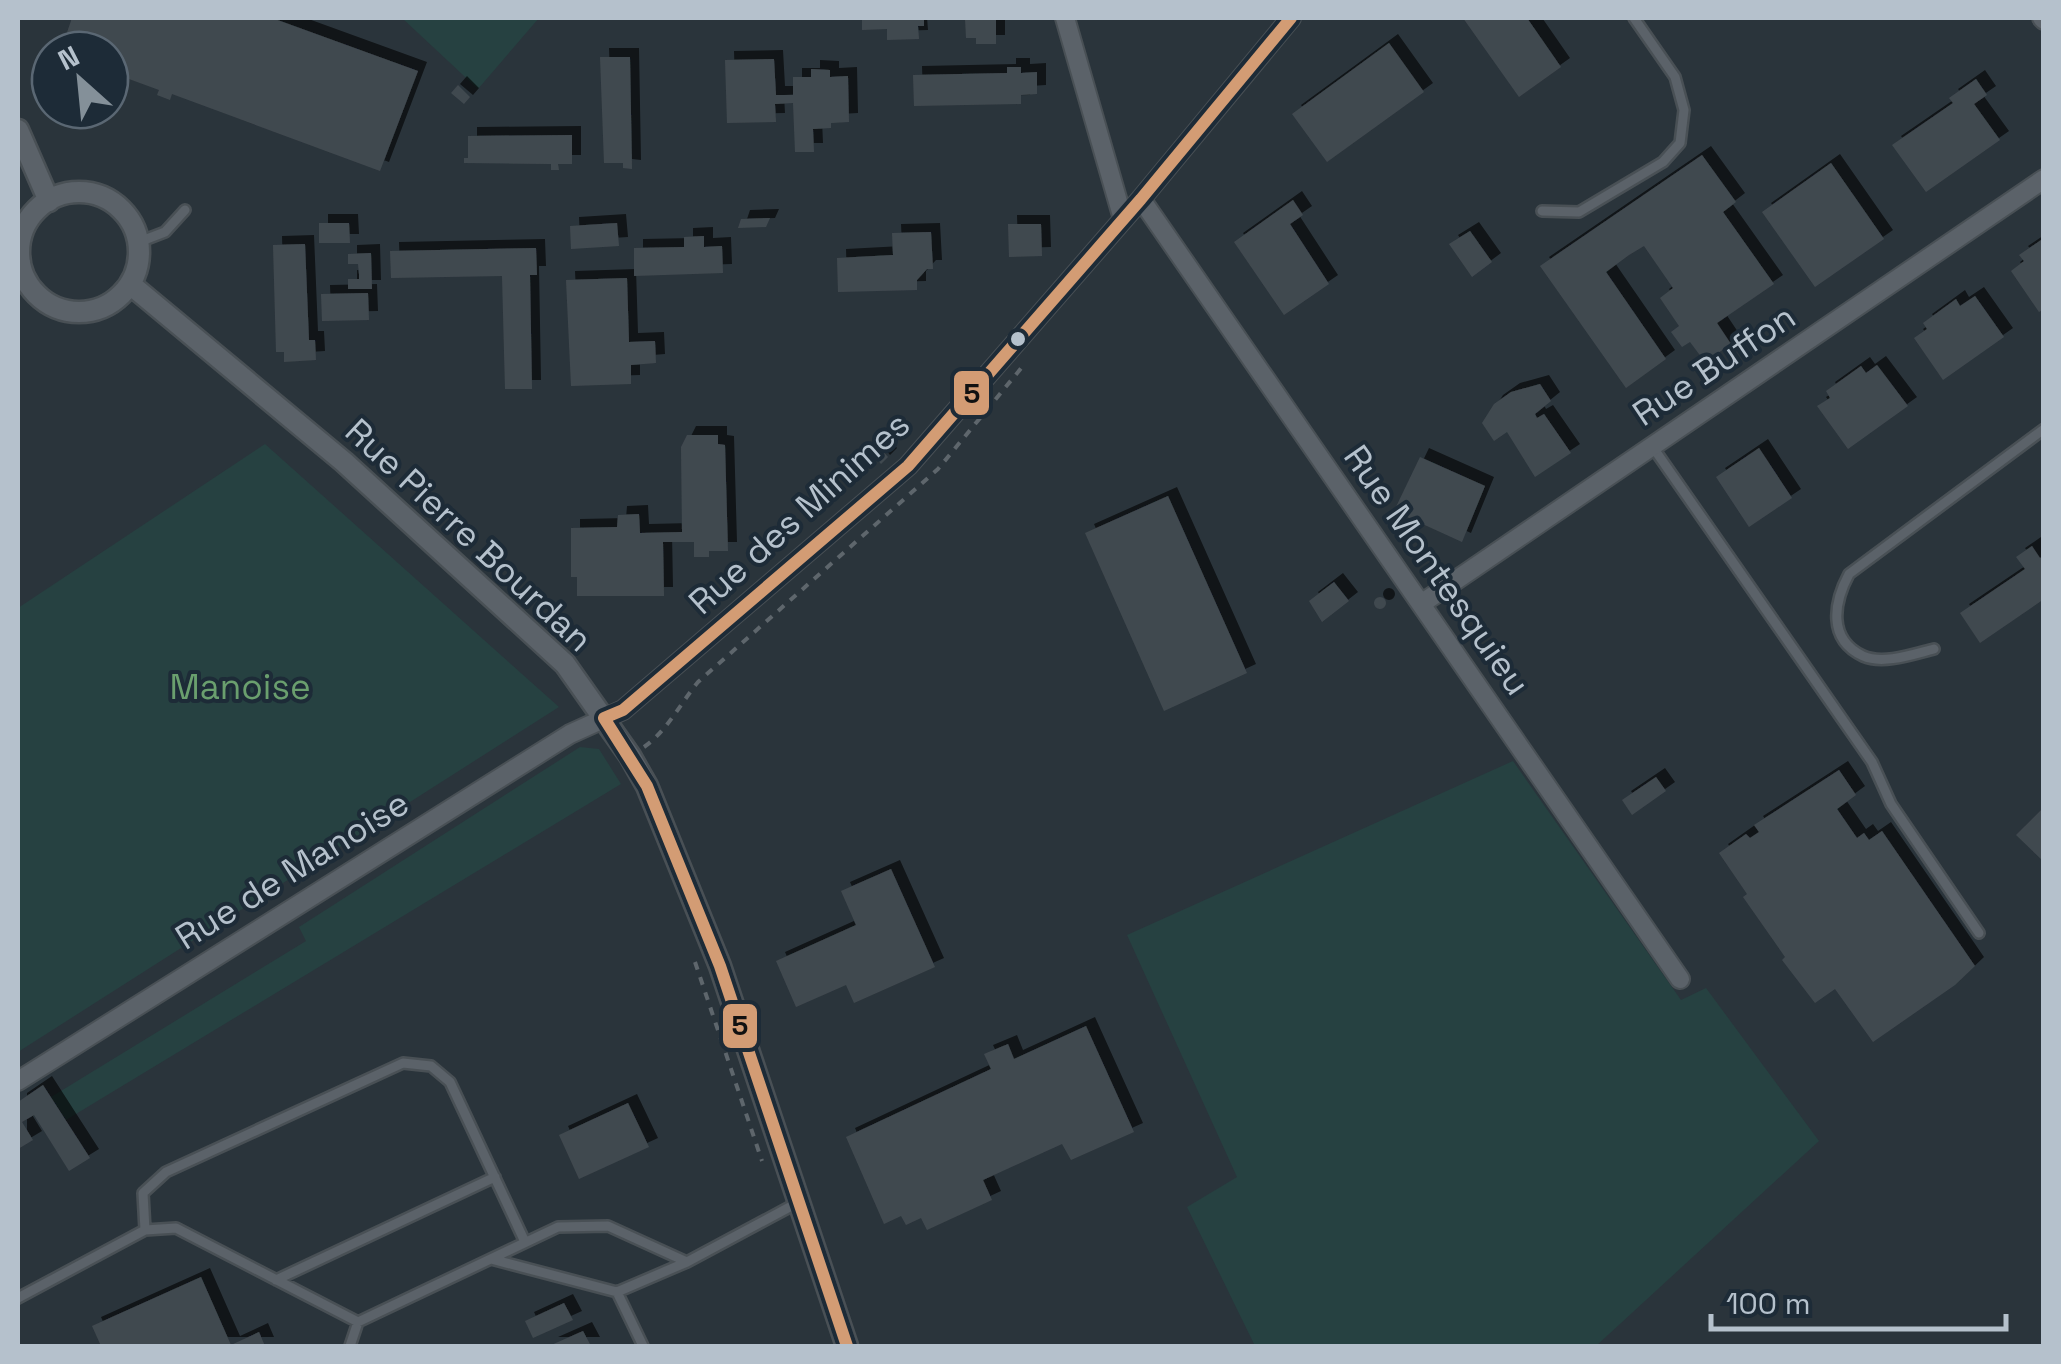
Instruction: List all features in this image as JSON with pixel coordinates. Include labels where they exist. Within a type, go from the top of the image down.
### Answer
[{"type":"street","points":[[1065,18],[1122,219]]},
{"type":"street","name":"Rue des Minimes","points":[[604,718],[623,710],[908,466],[1141,199],[1292,18]]},
{"type":"street","points":[[18,130],[49,200]]},
{"type":"street","name":"Rue Buffon","points":[[1421,604],[2044,179]]},
{"type":"street","points":[[73,192],[103,197],[126,215],[138,242],[138,264],[130,284],[103,307],[68,311],[51,305],[37,294],[19,263],[27,224],[49,200],[73,192]]},
{"type":"street","name":"Rue Montesquieu","points":[[1141,199],[1680,979]]},
{"type":"street","name":"Rue Pierre Bourdan","points":[[130,284],[344,462],[565,664],[630,756],[647,786],[720,966],[847,1346]]},
{"type":"street","name":"Rue de Manoise","points":[[18,1080],[570,734],[604,718]]},
{"type":"lane","points":[[1542,212],[1580,212],[1663,162],[1680,143],[1684,110],[1675,77],[1634,18]]},
{"type":"lane","points":[[138,242],[165,232],[185,210]]},
{"type":"lane","points":[[1934,649],[1895,658],[1865,657],[1844,640],[1835,618],[1836,598],[1850,574],[2044,430]]},
{"type":"lane","points":[[1652,446],[1872,762],[1890,804],[1980,933]]},
{"type":"lane","points":[[145,1230],[143,1193],[166,1172],[403,1063],[431,1066],[450,1082],[525,1242]]},
{"type":"lane","points":[[276,1280],[495,1177]]},
{"type":"lane","points":[[491,1259],[618,1292],[687,1262],[799,1202]]},
{"type":"lane","points":[[350,1346],[358,1322],[558,1227],[608,1226],[687,1262]]},
{"type":"lane","points":[[18,1298],[145,1230],[176,1228],[358,1322]]},
{"type":"lane","points":[[618,1292],[643,1346]]},
{"type":"path","points":[[630,756],[661,735],[674,711],[698,682],[938,470],[1030,356]]},
{"type":"path","points":[[695,961],[766,1172]]},
{"type":"green space","points":[[402,18],[539,18],[478,89]]},
{"type":"green space","name":"Manoise","points":[[265,444],[559,707],[18,1052],[18,608]]},
{"type":"green space","points":[[580,747],[599,749],[621,784],[66,1120],[51,1097],[306,941],[299,927]]},
{"type":"green space","points":[[1513,761],[1681,1000],[1706,988],[1819,1141],[1596,1346],[1255,1346],[1187,1207],[1237,1177],[1127,935]]},
{"type":"building","points":[[72,18],[272,18],[418,71],[380,171],[172,94],[170,100],[157,95],[159,90],[130,79],[130,30],[68,30]]},
{"type":"building","points":[[862,18],[924,18],[924,26],[918,26],[919,39],[887,40],[887,29],[862,30]]},
{"type":"building","points":[[965,18],[996,18],[996,44],[976,44],[976,38],[966,38]]},
{"type":"building","points":[[1463,18],[1527,18],[1561,67],[1519,97]]},
{"type":"building","points":[[1389,43],[1424,92],[1327,162],[1292,114]]},
{"type":"building","points":[[600,57],[630,57],[632,169],[623,168],[623,163],[604,163]]},
{"type":"building","points":[[774,59],[776,95],[793,95],[793,77],[811,77],[811,69],[830,70],[830,77],[848,76],[849,122],[813,129],[814,152],[795,152],[793,103],[775,104],[776,122],[727,123],[725,60]]},
{"type":"building","points":[[1007,67],[1021,67],[1021,73],[1037,72],[1037,94],[1021,95],[1021,104],[914,106],[913,75],[1007,73]]},
{"type":"building","points":[[1976,79],[1987,95],[1974,104],[2000,140],[1926,192],[1892,145],[1953,103],[1949,98]]},
{"type":"building","points":[[458,85],[470,97],[464,104],[451,93]]},
{"type":"building","points":[[572,135],[572,164],[558,164],[559,170],[551,170],[551,164],[464,163],[464,158],[468,158],[468,136]]},
{"type":"building","points":[[1702,155],[1736,202],[1723,212],[1774,284],[1717,323],[1731,344],[1705,362],[1690,342],[1682,347],[1671,332],[1679,326],[1660,298],[1673,288],[1644,246],[1629,255],[1606,272],[1666,359],[1626,388],[1540,266]]},
{"type":"building","points":[[1831,163],[1884,239],[1815,287],[1762,212]]},
{"type":"building","points":[[1293,200],[1303,215],[1290,224],[1329,284],[1284,315],[1234,242]]},
{"type":"building","points":[[770,218],[766,227],[738,228],[741,219]]},
{"type":"building","points":[[319,223],[349,223],[350,243],[319,243]]},
{"type":"building","points":[[617,223],[619,246],[571,249],[570,226]]},
{"type":"building","points":[[1008,224],[1041,224],[1042,256],[1009,257]]},
{"type":"building","points":[[1470,231],[1492,262],[1472,277],[1449,244]]},
{"type":"building","points":[[931,232],[933,269],[927,269],[917,280],[917,290],[838,292],[837,258],[893,255],[892,233]]},
{"type":"building","points":[[704,236],[704,247],[722,246],[723,273],[634,276],[634,248],[684,247],[684,237]]},
{"type":"building","points":[[2044,238],[2044,309],[2039,312],[2011,271],[2024,261],[2019,255]]},
{"type":"building","points":[[305,244],[309,340],[315,340],[316,360],[284,362],[284,352],[276,352],[273,245]]},
{"type":"building","points":[[536,248],[537,275],[530,275],[532,389],[505,389],[502,276],[391,278],[390,251]]},
{"type":"building","points":[[371,253],[372,289],[348,289],[348,279],[359,279],[359,274],[358,264],[348,264],[348,254]]},
{"type":"building","points":[[627,278],[629,342],[655,341],[656,363],[631,365],[631,384],[571,386],[566,280]]},
{"type":"building","points":[[368,293],[369,320],[322,321],[321,294]]},
{"type":"building","points":[[1975,296],[2004,337],[1943,380],[1914,338],[1927,329],[1923,323],[1956,299],[1960,306]]},
{"type":"building","points":[[1877,365],[1908,406],[1848,449],[1817,406],[1830,398],[1826,391],[1861,366],[1866,373]]},
{"type":"building","points":[[1540,384],[1551,401],[1535,414],[1537,418],[1544,414],[1571,453],[1535,477],[1507,432],[1494,441],[1482,423],[1494,404],[1511,392]]},
{"type":"building","points":[[687,435],[718,435],[718,444],[725,445],[728,551],[709,551],[709,557],[694,557],[694,542],[663,542],[664,596],[577,596],[577,577],[571,577],[571,528],[617,527],[618,515],[639,514],[640,533],[682,532],[681,447]]},
{"type":"building","points":[[879,447],[888,457],[881,464],[872,453]]},
{"type":"building","points":[[1759,448],[1792,498],[1749,527],[1716,477]]},
{"type":"building","points":[[1420,457],[1485,486],[1462,542],[1394,511]]},
{"type":"building","points":[[1168,496],[1247,673],[1164,711],[1085,533]]},
{"type":"building","points":[[2032,546],[2040,558],[2044,556],[2044,599],[1980,643],[1960,613],[2025,569],[2016,557]]},
{"type":"building","points":[[1334,582],[1349,601],[1322,622],[1309,601]]},
{"type":"building","points":[[1375,598],[1385,598],[1385,608],[1375,608]]},
{"type":"building","points":[[1839,770],[1856,795],[1837,809],[1857,838],[1864,833],[1869,840],[1882,831],[1975,966],[1955,985],[1873,1042],[1835,989],[1815,1003],[1782,960],[1785,957],[1743,897],[1747,894],[1719,853],[1746,834],[1750,838],[1759,832],[1754,825]]},
{"type":"building","points":[[1656,777],[1666,791],[1632,815],[1622,800]]},
{"type":"building","points":[[2044,807],[2044,862],[2016,835]]},
{"type":"building","points":[[891,869],[935,967],[854,1003],[846,985],[796,1007],[776,961],[856,925],[841,891]]},
{"type":"building","points":[[1086,1026],[1134,1132],[1071,1160],[1062,1144],[983,1180],[992,1200],[927,1230],[921,1218],[906,1225],[901,1216],[884,1224],[846,1137],[991,1069],[984,1054],[1008,1044],[1014,1059]]},
{"type":"building","points":[[43,1085],[90,1158],[69,1171],[34,1115],[22,1122],[33,1140],[18,1149],[18,1102]]},
{"type":"building","points":[[628,1103],[649,1147],[579,1179],[559,1135]]},
{"type":"building","points":[[201,1277],[231,1345],[259,1332],[265,1346],[101,1346],[92,1326]]},
{"type":"building","points":[[564,1303],[573,1320],[533,1338],[525,1321]]},
{"type":"building","points":[[583,1331],[591,1346],[549,1346]]},
{"type":"transit line","name":"5","points":[[604,718],[623,710],[908,466],[1141,199],[1291,18]]},
{"type":"transit line","name":"5","points":[[604,718],[647,786],[720,966],[847,1346]]}]
